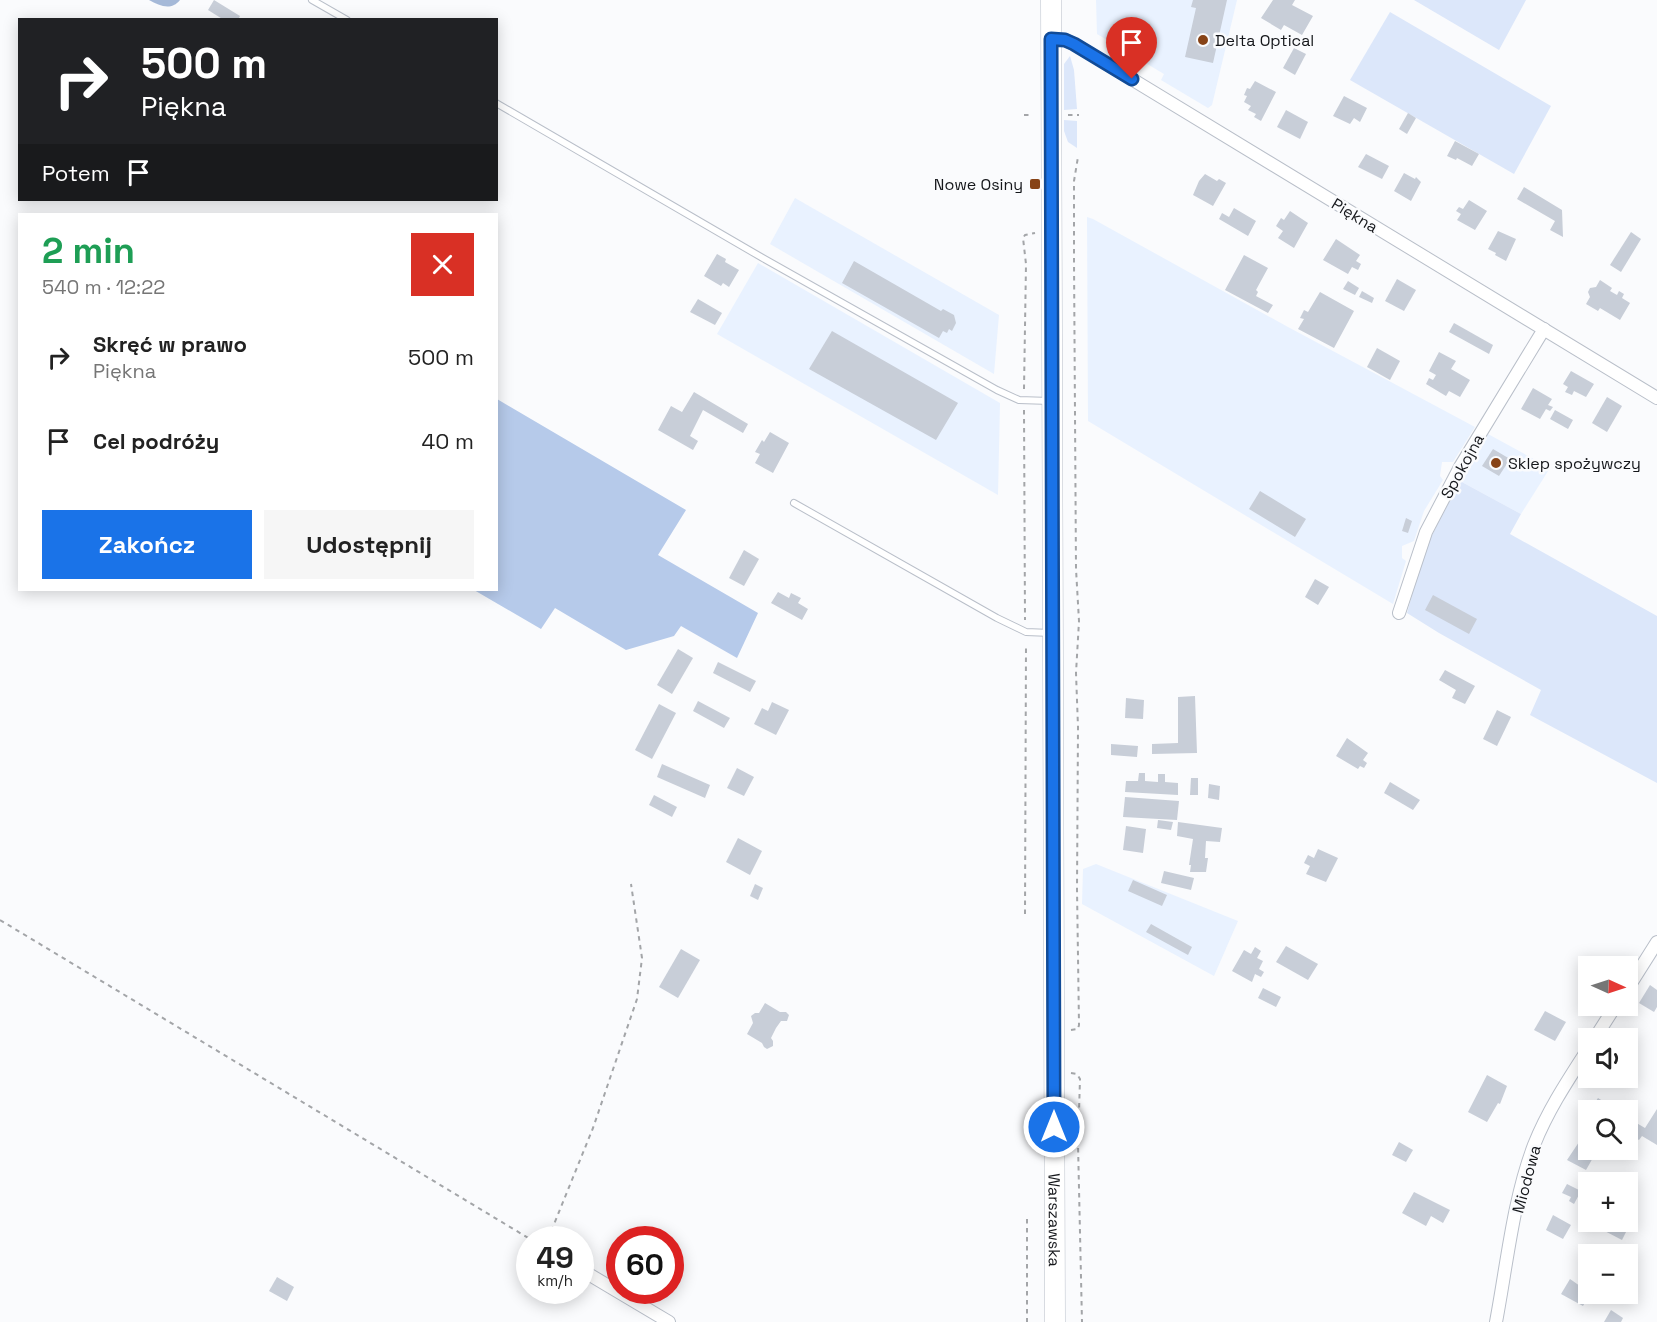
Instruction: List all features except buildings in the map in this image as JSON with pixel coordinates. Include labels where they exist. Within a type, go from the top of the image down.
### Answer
[{"type":"main road","name":"Warszawska","points":[[1050,0],[1055,1322]]},
{"type":"street","name":"Piękna","points":[[1051,39],[1065,40],[1074,44],[1657,398]]},
{"type":"street","name":"Spokojna","points":[[1399,613],[1426,532],[1460,467],[1544,329]]},
{"type":"street","points":[[1638,972],[1657,942]]},
{"type":"street","name":"Miodowa","points":[[1496,1322],[1521,1191],[1534,1147],[1557,1097],[1578,1064]]},
{"type":"street","points":[[594,1277],[669,1322]]},
{"type":"lane","points":[[312,0],[344,18]]},
{"type":"lane","points":[[498,104],[986,384],[1019,400],[1052,401]]},
{"type":"lane","points":[[795,503],[1026,632],[1052,633]]},
{"type":"path","points":[[1024,115],[1038,115]]},
{"type":"path","points":[[1062,115],[1079,115]]},
{"type":"path","points":[[1068,1030],[1078,1029],[1079,1025],[1076,673],[1079,621],[1076,559],[1074,260],[1074,181],[1078,157]]},
{"type":"path","points":[[1026,914],[1027,692],[1024,400],[1026,264],[1023,238],[1036,231]]},
{"type":"path","points":[[553,1226],[593,1128],[637,999],[642,958],[631,884]]},
{"type":"path","points":[[0,920],[516,1231]]},
{"type":"path","points":[[1068,1072],[1077,1074],[1080,1079],[1078,1144],[1082,1322]]},
{"type":"path","points":[[1027,1219],[1027,1322]]},
{"type":"shaded area","points":[[149,0],[180,0],[173,5],[161,6]]},
{"type":"shaded area","points":[[1096,0],[1237,0],[1212,105],[1208,108],[1161,80],[1164,74],[1097,34]]},
{"type":"shaded area","points":[[1414,0],[1526,0],[1499,50]]},
{"type":"shaded area","points":[[1390,12],[1551,106],[1514,174],[1350,80]]},
{"type":"shaded area","points":[[1070,56],[1074,70],[1077,109],[1064,110],[1064,64]]},
{"type":"shaded area","points":[[1064,120],[1077,121],[1077,148],[1068,142],[1064,131]]},
{"type":"shaded area","points":[[795,198],[999,315],[994,374],[770,244]]},
{"type":"shaded area","points":[[1087,217],[1475,427],[1453,462],[1442,462],[1440,476],[1443,480],[1424,511],[1414,541],[1402,546],[1402,558],[1406,561],[1393,604],[1088,421]]},
{"type":"shaded area","points":[[758,263],[1000,403],[998,495],[717,334]]},
{"type":"shaded area","points":[[498,400],[686,510],[658,555],[758,613],[737,658],[681,626],[674,636],[626,650],[555,608],[541,629],[476,591],[498,591]]},
{"type":"shaded area","points":[[1488,434],[1550,468],[1521,514],[1460,481]]},
{"type":"shaded area","points":[[1460,481],[1521,514],[1510,534],[1657,616],[1657,783],[1530,715],[1541,690],[1407,613],[1425,549]]},
{"type":"shaded area","points":[[1096,864],[1238,921],[1214,976],[1082,904],[1083,869]]},
{"type":"place","name":"Delta Optical","points":[[1203,40]]},
{"type":"place","name":"Nowe Osiny","points":[[1035,184]]},
{"type":"place","name":"Sklep spożywczy","points":[[1496,463]]},
{"type":"route","points":[[1054,1127],[1051,39],[1065,40],[1074,44],[1132,79]]}]
